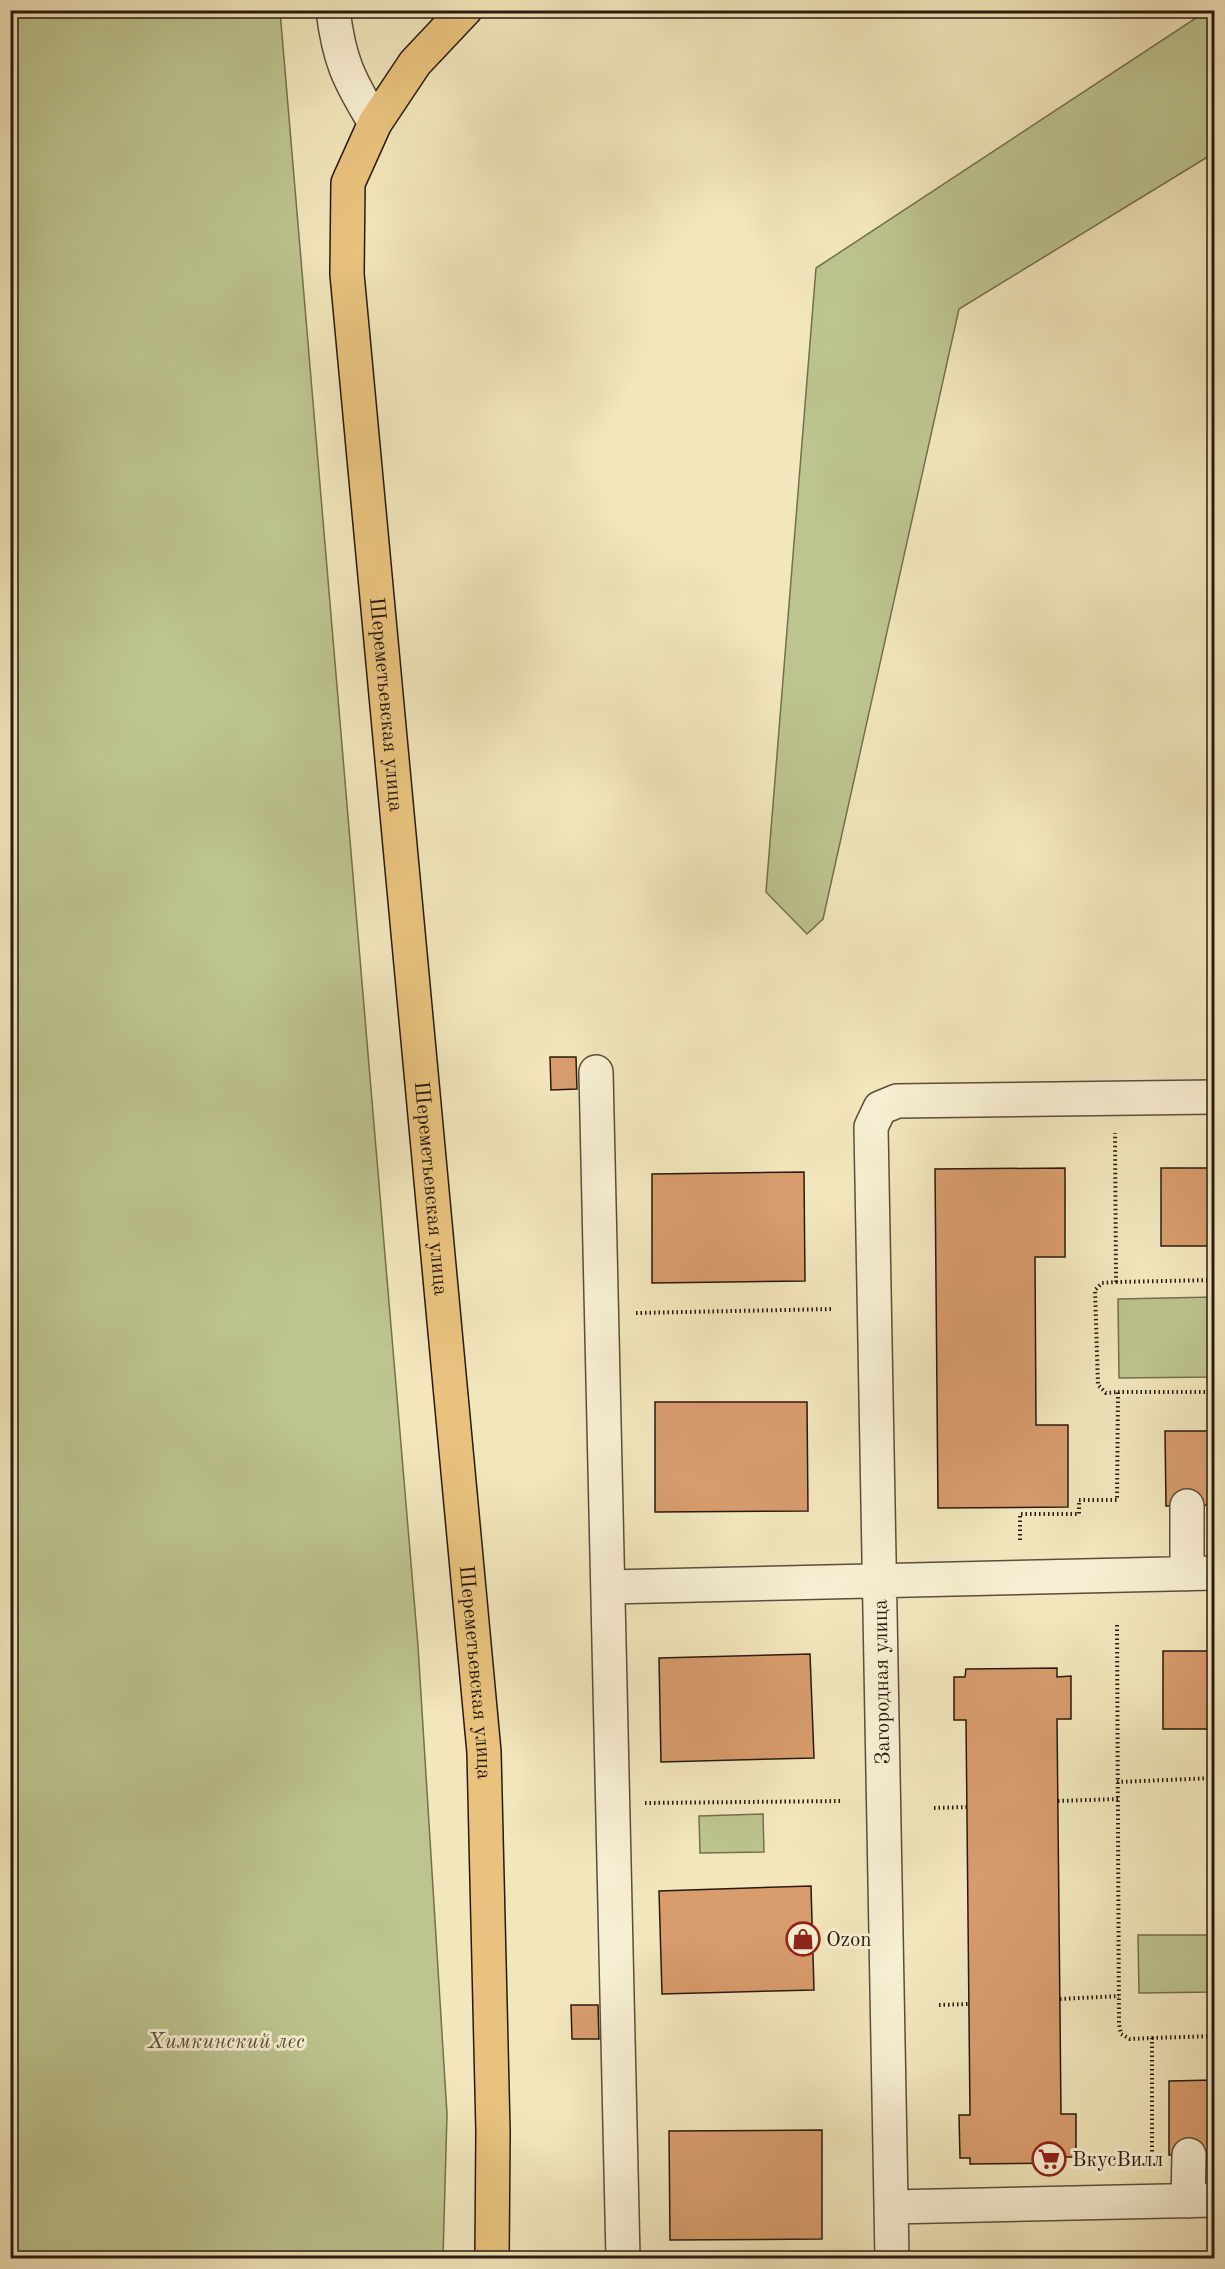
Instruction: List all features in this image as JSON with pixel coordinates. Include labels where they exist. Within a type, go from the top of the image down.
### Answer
[{"type":"main road","name":"Шереметьевская улица","points":[[465,10],[415,63],[375,123],[348,183],[347,274],[484,1752],[493,2131],[492,2259]]},
{"type":"street","points":[[333,10],[337,47],[346,72],[375,123]]},
{"type":"street","points":[[596,1072],[623,2259]]},
{"type":"street","points":[[1115,1099],[1215,1097]]},
{"type":"street","name":"Загородная улица","points":[[892,2259],[871,1127],[880,1108],[897,1101],[1115,1099]]},
{"type":"street","points":[[608,1587],[1201,1574],[1187,1506]]},
{"type":"street","points":[[891,2207],[1201,2201],[1189,2155]]},
{"type":"path","points":[[1115,1099],[1116,1282]]},
{"type":"path","points":[[1215,1280],[1102,1283],[1095,1290],[1098,1385],[1106,1393],[1215,1392]]},
{"type":"path","points":[[629,1313],[834,1309]]},
{"type":"path","points":[[1020,1540],[1020,1514],[1079,1514],[1079,1500],[1117,1500],[1118,1392]]},
{"type":"path","points":[[1117,1625],[1121,2034],[1130,2038],[1215,2036]]},
{"type":"path","points":[[1118,1782],[1215,1778]]},
{"type":"path","points":[[1058,1801],[1118,1799]]},
{"type":"path","points":[[639,1803],[842,1801]]},
{"type":"path","points":[[934,1808],[967,1806]]},
{"type":"path","points":[[1060,1999],[1119,1996]]},
{"type":"path","points":[[939,2005],[969,2004]]},
{"type":"path","points":[[1152,2038],[1152,2166]]},
{"type":"green space","name":"Химкинский лес","points":[[11,10],[280,11],[418,1646],[447,2114],[443,2258],[11,2258]]},
{"type":"green space","points":[[1208,10],[1214,11],[1214,153],[959,309],[823,919],[807,934],[766,892],[816,268]]},
{"type":"green space","points":[[1214,1297],[1214,1377],[1119,1378],[1118,1299]]},
{"type":"green space","points":[[763,1814],[764,1852],[700,1853],[699,1816]]},
{"type":"green space","points":[[1138,1935],[1214,1935],[1214,1992],[1139,1993]]},
{"type":"building","points":[[550,1057],[576,1057],[577,1089],[551,1090]]},
{"type":"building","points":[[1065,1168],[1065,1257],[1035,1257],[1036,1425],[1068,1425],[1068,1507],[938,1508],[935,1169]]},
{"type":"building","points":[[1161,1168],[1214,1168],[1214,1246],[1161,1246]]},
{"type":"building","points":[[804,1172],[805,1281],[652,1283],[652,1174]]},
{"type":"building","points":[[655,1402],[807,1402],[808,1511],[655,1512]]},
{"type":"building","points":[[1165,1431],[1214,1431],[1214,1505],[1166,1506]]},
{"type":"building","points":[[1163,1651],[1214,1651],[1214,1729],[1163,1729]]},
{"type":"building","points":[[810,1654],[814,1758],[661,1762],[659,1658]]},
{"type":"building","points":[[1057,1668],[1057,1677],[1071,1676],[1071,1719],[1057,1719],[1061,2114],[1076,2114],[1076,2157],[1061,2157],[1062,2163],[970,2164],[970,2158],[960,2158],[959,2115],[970,2115],[966,1720],[954,1720],[954,1677],[965,1677],[966,1669]]},
{"type":"building","points":[[811,1886],[814,1990],[662,1994],[659,1891]]},
{"type":"building","points":[[571,2005],[598,2005],[599,2039],[572,2039]]},
{"type":"building","points":[[1214,2080],[1214,2155],[1169,2155],[1169,2081]]},
{"type":"building","points":[[822,2130],[822,2239],[670,2240],[669,2131]]},
{"type":"place","name":"Ozon","points":[[803,1939]]},
{"type":"place","name":"ВкусВилл","points":[[1049,2159]]}]
